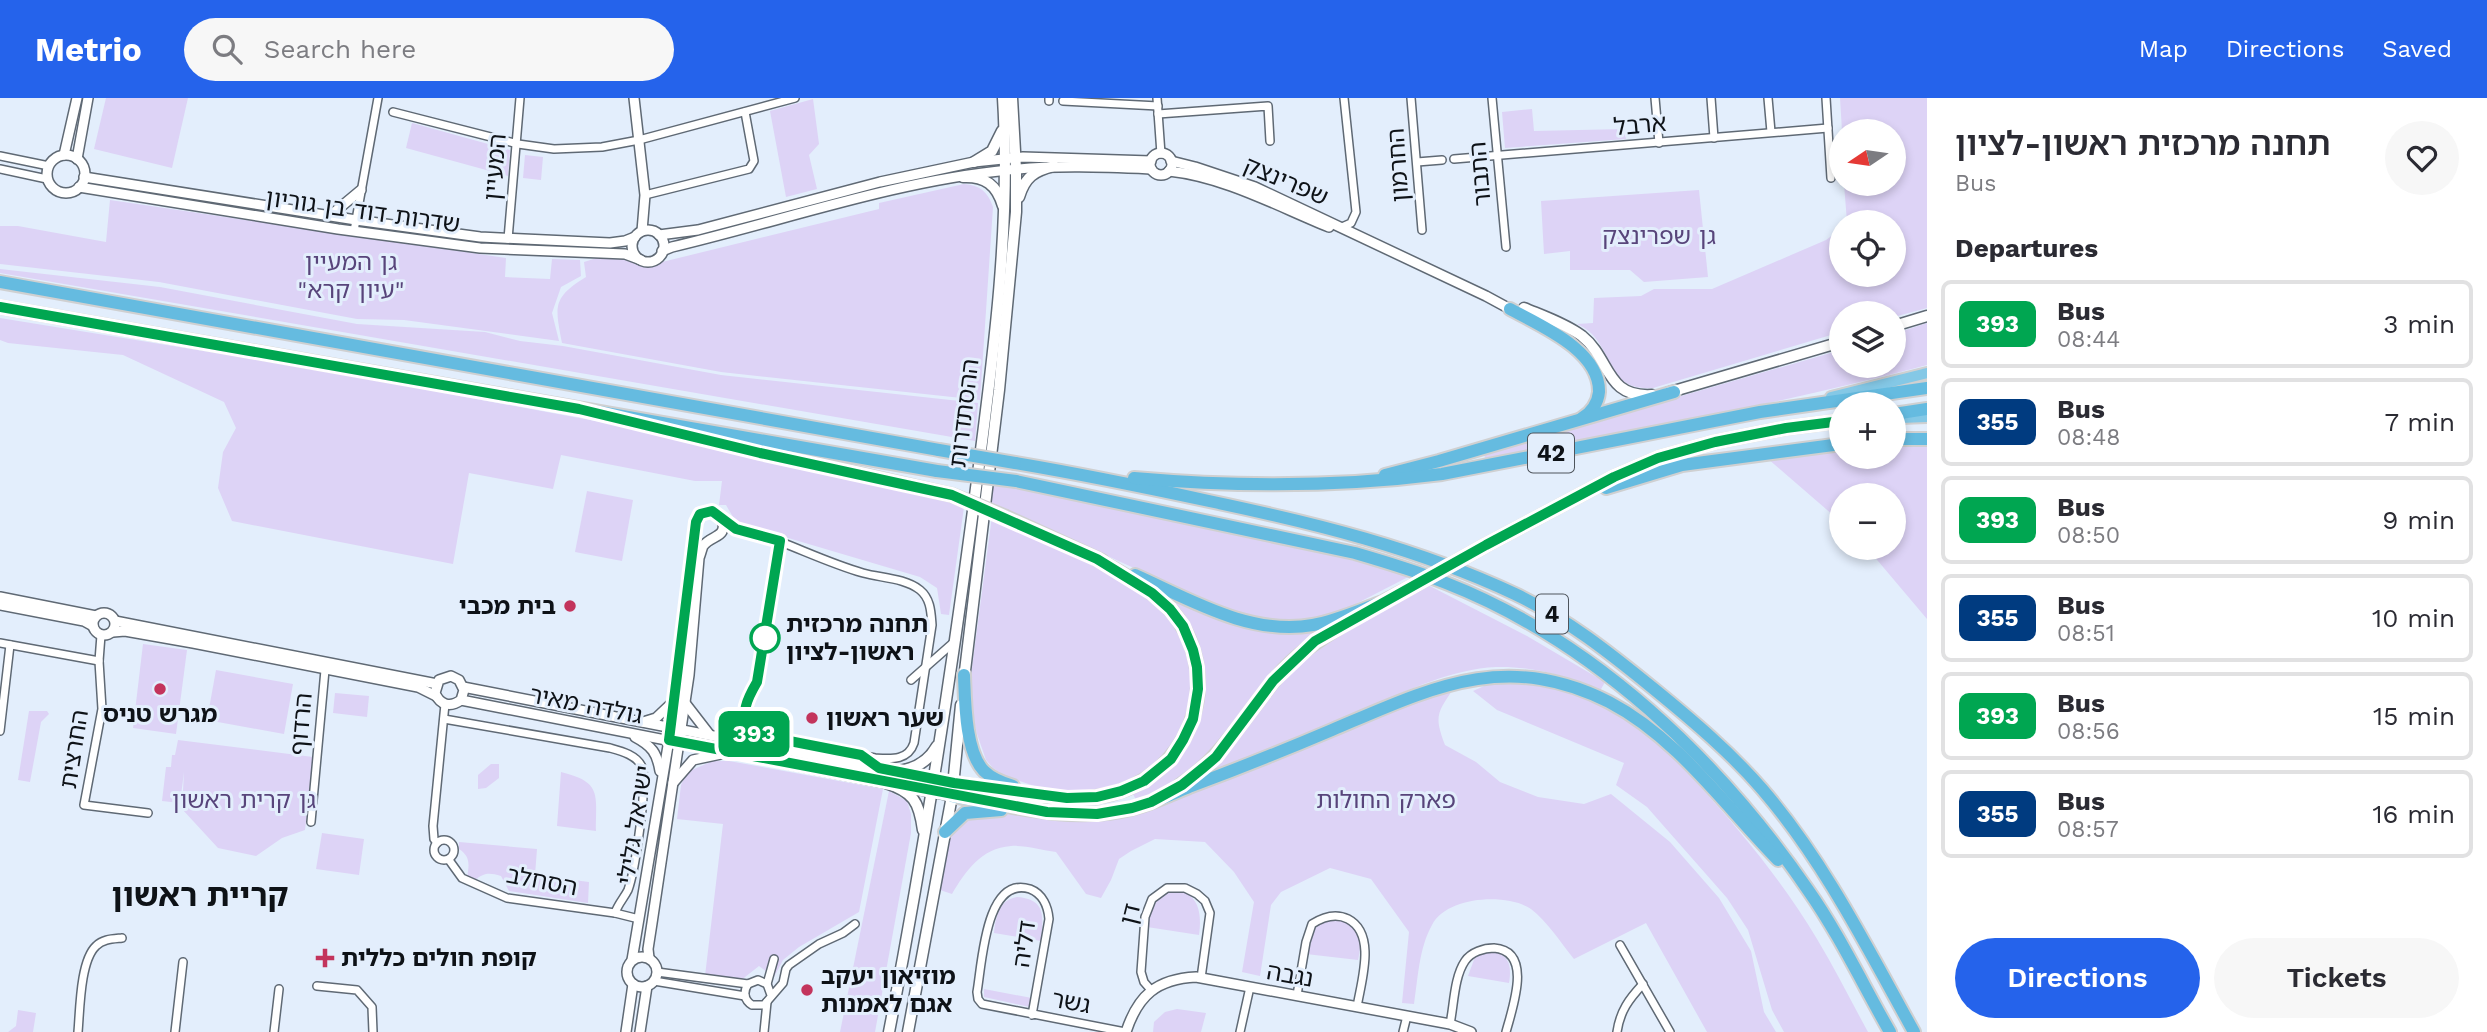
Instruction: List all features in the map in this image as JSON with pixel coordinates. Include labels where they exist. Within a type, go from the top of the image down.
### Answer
[{"type":"highway","name":"4","points":[[0,282],[1075,473],[1361,536],[1454,567],[1517,595],[1612,654],[1699,726],[1761,788],[1816,861],[1914,1032]]},
{"type":"highway","name":"4","points":[[0,307],[937,471],[1016,481],[1355,553],[1448,583],[1500,608],[1586,660],[1666,724],[1731,790],[1809,891],[1890,1032]]},
{"type":"highway","points":[[1510,309],[1574,347],[1594,371],[1599,394],[1596,402],[1584,417],[1571,423]]},
{"type":"highway","name":"42","points":[[1075,473],[1209,483],[1341,484],[1442,474],[1760,412],[1927,373]]},
{"type":"highway","points":[[1760,412],[1927,388]]},
{"type":"highway","points":[[1341,484],[1439,461],[1674,392]]},
{"type":"highway","name":"42","points":[[579,409],[760,453],[952,495],[1212,609],[1261,624],[1278,626],[1314,625],[1380,603],[1614,477],[1658,458],[1715,442],[1786,428],[1829,423]]},
{"type":"highway","points":[[1906,413],[1927,409]]},
{"type":"highway","points":[[1906,416],[1927,416]]},
{"type":"highway","points":[[1906,439],[1927,439]]},
{"type":"highway","points":[[1554,509],[1629,480],[1682,466],[1829,446]]},
{"type":"highway","points":[[953,789],[1067,798],[1097,797],[1144,781],[1164,766],[1176,752],[1188,731],[1195,710],[1198,689],[1193,650],[1177,618],[1152,593],[1097,559]]},
{"type":"highway","points":[[1151,802],[1182,785],[1216,757],[1273,681],[1295,658],[1315,641],[1380,603]]},
{"type":"highway","points":[[964,675],[967,720],[974,751],[981,767],[998,780],[1037,794]]},
{"type":"highway","points":[[953,789],[1059,814],[1121,811],[1255,762],[1426,690],[1468,679],[1537,678],[1607,701],[1642,724],[1695,771],[1809,891]]},
{"type":"highway","points":[[945,832],[965,813],[976,810],[1033,810]]},
{"type":"main road","points":[[1003,98],[1011,164]]},
{"type":"main road","points":[[1011,164],[1012,98]]},
{"type":"main road","points":[[974,162],[996,146],[1003,131],[1004,117]]},
{"type":"main road","name":"ההסתדרות","points":[[908,1032],[953,789],[964,675],[999,390],[1016,212],[1011,164]]},
{"type":"main road","name":"ההסתדרות","points":[[889,1032],[957,637],[989,388],[1011,164]]},
{"type":"main road","points":[[1016,212],[1026,180],[1034,172],[1055,166]]},
{"type":"main road","points":[[963,177],[973,176],[990,181],[1001,200],[1004,216]]},
{"type":"main road","points":[[1524,308],[1575,331],[1594,348],[1613,382],[1622,390],[1641,395],[1674,392],[1829,346]]},
{"type":"main road","points":[[1906,322],[1927,316]]},
{"type":"main road","points":[[895,771],[915,767],[928,759],[941,735]]},
{"type":"main road","points":[[886,783],[903,789],[917,803],[924,841]]},
{"type":"street","points":[[64,155],[78,98]]},
{"type":"street","points":[[77,159],[88,98]]},
{"type":"street","points":[[354,230],[378,98]]},
{"type":"street","name":"המעיין","points":[[508,239],[520,98]]},
{"type":"street","points":[[634,98],[645,211],[632,245],[633,251],[641,260],[654,260],[662,251],[672,247],[912,186],[963,177],[1011,164],[1151,165],[1161,175],[1170,166],[1168,156],[1155,155],[1151,165]]},
{"type":"street","points":[[393,112],[518,144],[554,149],[589,148],[639,140],[795,98]]},
{"type":"street","points":[[1342,226],[1351,223],[1356,212],[1344,98]]},
{"type":"street","name":"החרמון","points":[[1412,98],[1422,230]]},
{"type":"street","name":"התבור","points":[[1492,98],[1506,247]]},
{"type":"street","points":[[1655,98],[1659,143]]},
{"type":"street","points":[[1711,98],[1714,138]]},
{"type":"street","points":[[1768,98],[1771,132]]},
{"type":"street","points":[[1826,98],[1829,140]]},
{"type":"street","points":[[1063,101],[1158,106],[1268,106],[1270,141]]},
{"type":"street","points":[[1158,106],[1161,154]]},
{"type":"street","points":[[645,195],[749,169],[754,161],[745,112]]},
{"type":"street","name":"ארבל","points":[[1454,159],[1828,128]]},
{"type":"street","points":[[64,155],[77,159],[85,177],[79,187],[72,192],[59,192],[54,189],[47,178],[49,166],[57,157],[64,155]]},
{"type":"street","points":[[0,156],[49,166]]},
{"type":"street","points":[[1417,162],[1442,160]]},
{"type":"street","points":[[638,234],[698,230],[880,182],[974,162],[1055,166],[1151,165]]},
{"type":"street","name":"שפרינצק","points":[[1170,166],[1195,167],[1255,187],[1382,245],[1510,309]]},
{"type":"street","name":"שפרינצק","points":[[1170,166],[1230,186],[1350,235],[1382,245]]},
{"type":"street","points":[[0,169],[47,178]]},
{"type":"street","name":"שדרות דוד בן גוריון","points":[[85,177],[356,220],[508,239],[610,243],[625,242],[638,234]]},
{"type":"street","name":"שדרות דוד בן גוריון","points":[[79,187],[480,248],[625,254],[641,260]]},
{"type":"street","points":[[331,215],[361,190]]},
{"type":"street","points":[[645,211],[663,241],[662,251]]},
{"type":"street","name":"שפרינצק","points":[[1486,296],[1524,308]]},
{"type":"street","points":[[685,703],[715,736],[744,732],[892,759],[904,757],[911,751],[932,625],[931,608],[920,590],[906,583],[826,561],[780,541],[736,529],[716,512],[703,512],[697,518],[696,529],[701,537],[711,539],[722,531],[736,529]]},
{"type":"street","points":[[722,518],[722,531]]},
{"type":"street","name":"ישראל גלילי","points":[[676,729],[675,699],[696,529]]},
{"type":"street","name":"ישראל גלילי","points":[[649,958],[672,785],[674,741],[685,703],[699,558],[703,547],[711,539]]},
{"type":"street","name":"גולדה מאיר","points":[[0,597],[96,616],[106,613],[115,621],[437,684],[443,678],[451,676],[459,680],[463,687],[934,779],[953,789]]},
{"type":"street","points":[[0,605],[85,621],[101,635],[125,631],[193,643],[418,687],[436,696],[445,704],[433,826],[437,843]]},
{"type":"street","points":[[93,626],[96,616]]},
{"type":"street","points":[[113,632],[115,621]]},
{"type":"street","name":"החרצית","points":[[101,635],[99,661],[102,709],[84,804],[148,813]]},
{"type":"street","points":[[911,680],[950,648],[957,637]]},
{"type":"street","points":[[0,643],[99,661]]},
{"type":"street","points":[[0,731],[10,645]]},
{"type":"street","name":"הרדוף","points":[[311,822],[325,670]]},
{"type":"street","points":[[436,696],[437,684]]},
{"type":"street","points":[[461,700],[463,687]]},
{"type":"street","points":[[643,722],[656,718],[669,708],[675,699]]},
{"type":"street","name":"גולדה מאיר","points":[[445,704],[454,704],[461,700],[932,792],[953,789]]},
{"type":"street","points":[[444,719],[610,748],[633,756],[642,767],[644,788],[637,845],[627,891],[619,901],[615,913]]},
{"type":"street","points":[[628,732],[651,747],[657,755],[661,777]]},
{"type":"street","name":"ישראל גלילי","points":[[626,1032],[633,984],[627,971],[632,960],[661,777],[674,741]]},
{"type":"street","points":[[672,785],[693,760],[712,754],[735,753]]},
{"type":"street","points":[[861,755],[879,768]]},
{"type":"street","points":[[447,841],[453,845],[455,851],[449,860],[439,860],[435,855],[437,843],[447,841]]},
{"type":"street","name":"הסחלב","points":[[449,860],[462,878],[507,898],[615,913],[639,919]]},
{"type":"street","name":"דליה","points":[[977,992],[993,909],[1007,892],[1028,888],[1041,896],[1049,919],[1032,1015]]},
{"type":"street","name":"דן","points":[[1151,990],[1144,982],[1141,972],[1145,917],[1152,900],[1167,888],[1185,888],[1197,894],[1205,901],[1210,913],[1201,978]]},
{"type":"street","points":[[1297,995],[1306,942],[1312,924],[1324,918],[1340,916],[1354,922],[1361,929],[1364,939],[1357,1007]]},
{"type":"street","points":[[756,1006],[769,999],[783,983],[789,965],[855,924]]},
{"type":"street","points":[[78,1032],[88,959],[94,948],[103,941],[122,938]]},
{"type":"street","points":[[1620,945],[1670,1032]]},
{"type":"street","points":[[1450,1024],[1465,961],[1479,951],[1498,948],[1513,957],[1518,973],[1506,1032]]},
{"type":"street","points":[[632,960],[638,957],[649,958],[656,967],[640,1032]]},
{"type":"street","points":[[175,1032],[183,962]]},
{"type":"street","points":[[633,984],[653,979],[748,984],[758,980],[773,962],[764,1031]]},
{"type":"street","name":"נגבה","points":[[1151,990],[1170,980],[1201,978],[1450,1024],[1471,1032]]},
{"type":"street","points":[[653,979],[745,996]]},
{"type":"street","points":[[758,980],[768,985],[783,983]]},
{"type":"street","points":[[748,984],[745,996],[749,1003],[756,1006],[764,1031]]},
{"type":"street","points":[[1617,1032],[1624,1006],[1643,984]]},
{"type":"street","points":[[317,986],[356,990],[372,1007],[373,1032]]},
{"type":"street","points":[[1240,1032],[1250,987]]},
{"type":"street","points":[[274,1032],[279,989]]},
{"type":"street","points":[[1126,1032],[1137,1008],[1151,990]]},
{"type":"street","name":"גשר","points":[[977,992],[982,1004],[1126,1032]]},
{"type":"street","points":[[1403,1032],[1407,1016]]},
{"type":"green space","points":[[106,98],[188,98],[172,168],[94,149]]},
{"type":"green space","points":[[1840,98],[1927,98],[1927,308],[1906,314],[1906,301],[1829,301],[1829,336],[1653,388],[1636,387],[1624,382],[1616,374],[1590,332],[1577,324],[1593,323],[1594,298],[1641,296],[1654,289],[1712,289],[1829,238],[1829,287],[1906,287],[1906,210],[1846,210],[1845,196],[1906,196],[1906,119],[1841,119]]},
{"type":"green space","points":[[813,99],[819,144],[809,155],[817,189],[786,197],[770,111]]},
{"type":"green space","points":[[1532,109],[1534,131],[1624,129],[1626,139],[1505,148],[1502,112]]},
{"type":"green space","points":[[412,123],[510,150],[508,176],[406,148]]},
{"type":"green space","points":[[525,155],[543,157],[541,180],[523,178]]},
{"type":"green space","points":[[964,184],[983,190],[993,207],[980,400],[721,372],[562,343],[558,320],[559,304],[567,291],[586,277],[584,262],[603,256],[620,256],[633,263],[658,263],[879,209],[879,203]]},
{"type":"green space","name":"גן שפרינצק","points":[[1699,190],[1708,277],[1644,282],[1630,270],[1570,270],[1570,251],[1544,254],[1541,201]]},
{"type":"green space","name":"גן המעיין \"עיון קרא\"","points":[[110,200],[506,258],[505,277],[550,279],[552,259],[580,260],[581,276],[561,287],[552,313],[559,341],[404,320],[357,319],[159,282],[0,264],[0,226],[18,226],[106,242]]},
{"type":"green space","points":[[0,269],[160,287],[357,324],[485,332],[520,341],[563,346],[721,375],[978,403],[975,441],[0,273]]},
{"type":"green space","points":[[0,318],[314,369],[617,425],[943,498],[964,507],[949,615],[941,614],[937,588],[920,577],[741,524],[726,505],[719,505],[722,481],[695,481],[561,455],[553,489],[469,473],[453,564],[232,521],[218,488],[223,452],[236,428],[224,402],[123,355],[0,340]]},
{"type":"green space","points":[[1927,323],[1927,365],[1906,370],[1906,330]]},
{"type":"green space","points":[[1829,353],[1829,378],[1876,378],[1652,427],[1485,459],[1484,453]]},
{"type":"green space","points":[[1927,445],[1927,619],[1877,560],[1906,560],[1906,483],[1829,483],[1829,512],[1767,458],[1829,451],[1829,469],[1906,469],[1906,446]]},
{"type":"green space","points":[[993,483],[1352,558],[1412,575],[1342,611],[1310,619],[1261,621],[1184,591],[990,502]]},
{"type":"green space","points":[[587,491],[633,500],[622,561],[575,552]]},
{"type":"green space","points":[[992,516],[1098,563],[1152,593],[1181,624],[1198,679],[1176,752],[1127,786],[1088,792],[1040,788],[1005,776],[986,760],[972,711],[971,675]]},
{"type":"green space","points":[[1426,584],[1527,636],[1605,682],[1600,691],[1562,677],[1524,668],[1496,667],[1464,672],[1415,687],[1206,776],[1229,751],[1279,683],[1304,656],[1354,621]]},
{"type":"green space","points":[[1162,591],[1216,617],[1327,627],[1306,641],[1274,672],[1221,741],[1198,765],[1173,783],[1137,802],[1133,794],[1157,778],[1182,752],[1203,679],[1160,595]]},
{"type":"green space","name":"מגרש טניס","points":[[143,644],[187,650],[176,734],[133,728]]},
{"type":"green space","points":[[216,670],[293,684],[284,734],[207,720]]},
{"type":"green space","points":[[1493,682],[1546,686],[1597,702],[1625,717],[1662,748],[1729,819],[1775,877],[1817,939],[1868,1032],[1784,1032],[1772,1010],[1748,930],[1727,898],[1647,807],[1616,785],[1624,763],[1497,710],[1473,691]]},
{"type":"green space","name":"פארק החולות","points":[[1454,688],[1439,715],[1439,727],[1445,745],[1476,762],[1500,782],[1538,797],[1584,804],[1611,794],[1670,842],[1719,898],[1751,951],[1764,1012],[1776,1032],[1707,1032],[1646,923],[1574,959],[1531,909],[1493,899],[1464,903],[1440,915],[1424,943],[1414,1004],[1402,1003],[1409,932],[1371,879],[1330,868],[1281,892],[1271,905],[1260,976],[1242,972],[1254,902],[1234,872],[1205,842],[1155,839],[1131,851],[1119,859],[1101,898],[1086,894],[1056,852],[1016,846],[991,851],[975,862],[952,894],[940,890],[948,842],[956,828],[966,821],[1018,814],[1088,820]]},
{"type":"green space","points":[[335,693],[369,696],[367,717],[333,713]]},
{"type":"green space","points":[[29,711],[47,711],[49,714],[41,722],[30,782],[18,780]]},
{"type":"green space","name":"גן קרית ראשון","points":[[178,740],[313,757],[305,830],[282,838],[256,856],[218,848],[182,809],[184,772],[180,803],[162,801],[166,767],[171,767]]},
{"type":"green space","points":[[713,761],[729,761],[883,789],[859,912],[799,947],[783,960],[774,977],[759,966],[740,981],[705,976],[723,824],[677,819],[681,785],[687,772]]},
{"type":"green space","points":[[491,764],[499,764],[499,778],[486,788],[478,789],[478,775]]},
{"type":"green space","points":[[561,772],[584,780],[594,791],[596,831],[557,826]]},
{"type":"green space","points":[[889,791],[907,801],[911,814],[911,833],[875,1032],[840,1032]]},
{"type":"green space","points":[[322,833],[364,839],[359,875],[316,869]]},
{"type":"green space","points":[[459,842],[537,849],[535,875],[589,882],[588,903],[509,891],[501,876],[494,874],[485,874],[475,880],[467,878],[468,862],[466,855],[459,849]]},
{"type":"green space","points":[[1173,890],[1188,894],[1197,905],[1199,935],[1147,927],[1157,899]]},
{"type":"green space","points":[[1017,897],[1034,901],[1041,911],[1041,941],[994,933],[1002,905]]},
{"type":"green space","points":[[1339,918],[1358,934],[1358,960],[1306,954],[1314,927],[1329,919]]},
{"type":"green space","points":[[1489,952],[1501,954],[1508,961],[1509,983],[1468,976],[1475,957]]},
{"type":"green space","points":[[984,989],[1032,998],[1030,1007],[984,997]]},
{"type":"green space","points":[[1177,1009],[1206,1013],[1201,1032],[1153,1032],[1154,1022],[1165,1012]]},
{"type":"green space","points":[[18,1010],[36,1013],[33,1032],[8,1032],[16,1026]]},
{"type":"bus line","name":"393","points":[[0,307],[579,409],[760,453],[935,490],[1006,517],[1097,559],[1152,593],[1170,609],[1188,638],[1197,667],[1197,702],[1188,731],[1171,759],[1134,786],[1109,795],[1067,798],[954,783],[879,768],[861,755],[749,733],[743,718],[746,700],[757,682],[780,541],[736,529],[712,511],[700,514],[696,522],[669,740],[952,796],[1070,814],[1121,811],[1151,802],[1182,785],[1216,757],[1273,681],[1315,641],[1614,477],[1658,458],[1715,442],[1829,423]]},
{"type":"place","name":"בית מכבי","points":[[570,606]]},
{"type":"place","name":"תחנה מרכזית ראשון-לציון","points":[[765,638]]},
{"type":"place","name":"מגרש טניס","points":[[160,689]]},
{"type":"place","name":"שער ראשון","points":[[812,718]]},
{"type":"place","name":"קופת חולים כללית","points":[[325,958]]},
{"type":"place","name":"מוזיאון יעקב אגם לאמנות","points":[[807,990]]},
{"type":"district","name":"קריית ראשון","points":[[200,895]]}]
